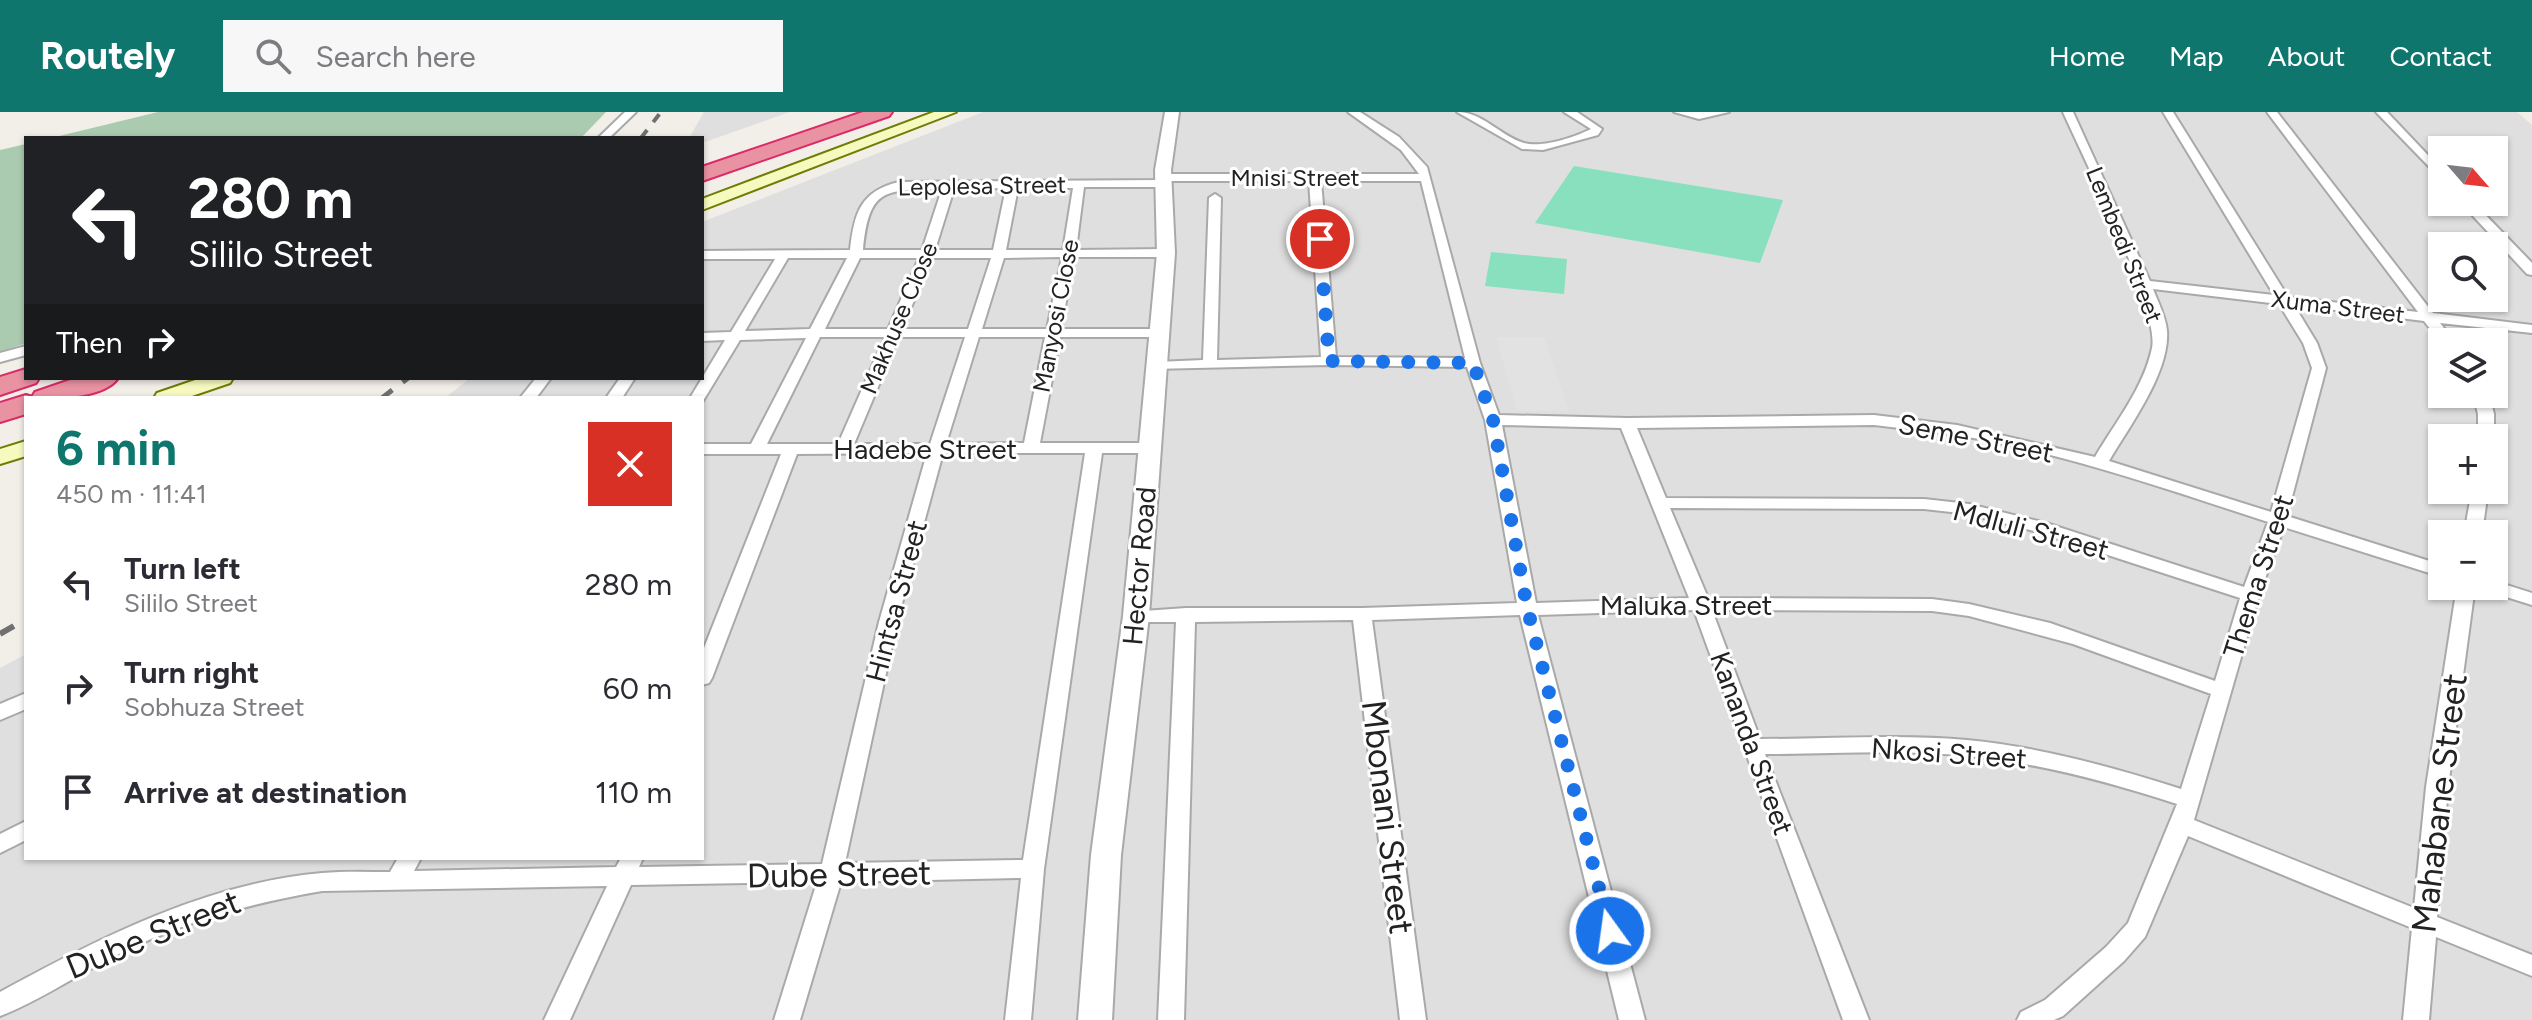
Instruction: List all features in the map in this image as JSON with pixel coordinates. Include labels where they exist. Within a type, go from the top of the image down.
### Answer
[{"type":"highway","points":[[704,154],[829,112]]},
{"type":"highway","points":[[704,173],[882,112]]},
{"type":"highway","points":[[0,386],[24,378]]},
{"type":"highway","points":[[51,396],[98,380]]},
{"type":"highway","points":[[0,413],[24,405]]},
{"type":"main road","points":[[704,204],[948,112]]},
{"type":"main road","points":[[171,396],[216,380]]},
{"type":"main road","points":[[0,457],[24,449]]},
{"type":"street","points":[[605,136],[631,112]]},
{"type":"street","name":"Hector Road","points":[[1095,1020],[1106,855],[1136,616],[1160,333],[1166,253],[1164,147],[1172,112]]},
{"type":"street","points":[[1353,112],[1411,153],[1422,166],[1426,178],[1473,363],[1493,420],[1527,607],[1632,1020]]},
{"type":"street","points":[[1462,112],[1522,146],[1543,147],[1594,133],[1597,129],[1569,112]]},
{"type":"street","points":[[1679,112],[1709,115],[1724,112]]},
{"type":"street","name":"Lembedi Street","points":[[2068,112],[2145,284],[2160,327],[2158,358],[2100,463]]},
{"type":"street","name":"Thema Street","points":[[2030,1020],[2054,1008],[2137,930],[2182,824],[2250,595],[2278,519],[2319,368],[2317,357],[2284,301],[2168,112]]},
{"type":"street","points":[[2272,112],[2437,328]]},
{"type":"street","points":[[2381,112],[2428,162]]},
{"type":"street","points":[[1315,178],[1329,361]]},
{"type":"street","name":"Mnisi Street","points":[[1164,180],[1426,178]]},
{"type":"street","name":"Lepolesa Street","points":[[756,450],[856,253],[859,223],[875,194],[890,186],[1164,180]]},
{"type":"street","name":"Manyosi Close","points":[[1031,449],[1079,184]]},
{"type":"street","name":"Makhuse Close","points":[[844,448],[928,253],[949,185]]},
{"type":"street","name":"Hintsa Street","points":[[787,1020],[831,875],[888,622],[937,447],[999,253],[1013,185]]},
{"type":"street","points":[[1210,364],[1215,198]]},
{"type":"street","points":[[2479,216],[2532,271]]},
{"type":"street","points":[[704,258],[856,253],[1166,253]]},
{"type":"street","points":[[699,396],[784,255]]},
{"type":"street","name":"Xuma Street","points":[[2145,284],[2532,329]]},
{"type":"street","points":[[704,337],[817,333],[1160,333]]},
{"type":"street","points":[[0,358],[24,351]]},
{"type":"street","points":[[1157,366],[1329,361],[1473,363]]},
{"type":"street","points":[[530,396],[542,380]]},
{"type":"street","name":"Seme Street","points":[[1493,420],[1627,423],[1874,420],[2009,440],[2100,463],[2428,567]]},
{"type":"street","name":"Kananda Street","points":[[1627,423],[1701,604],[1856,1020]]},
{"type":"street","name":"Hadebe Street","points":[[704,449],[1149,448]]},
{"type":"street","points":[[704,673],[791,449]]},
{"type":"street","name":"Hector Road","points":[[1018,1020],[1033,869],[1094,449]]},
{"type":"street","name":"Mdluli Street","points":[[1661,503],[1924,504],[1969,509],[2040,527],[2250,595]]},
{"type":"street","points":[[2508,592],[2532,599]]},
{"type":"street","name":"Mahabane Street","points":[[2416,1020],[2437,787],[2464,600]]},
{"type":"street","name":"Maluka Street","points":[[1136,616],[1362,614],[1701,604],[1965,608],[2033,626],[2223,691]]},
{"type":"street","name":"Hector Road","points":[[1171,1020],[1186,614]]},
{"type":"street","name":"Mbonani Street","points":[[1362,614],[1413,1020]]},
{"type":"street","points":[[0,713],[24,701]]},
{"type":"street","name":"Nkosi Street","points":[[1752,747],[1992,750],[2108,773],[2189,800]]},
{"type":"street","points":[[2182,824],[2532,966]]},
{"type":"street","points":[[0,844],[24,831]]},
{"type":"street","points":[[396,882],[409,860]]},
{"type":"street","points":[[557,1020],[629,867]]},
{"type":"street","name":"Dube Street","points":[[0,1005],[93,953],[190,912],[267,889],[322,882],[396,882],[629,867],[831,875],[1033,869]]},
{"type":"shaded area","points":[[704,112],[790,112],[704,142],[704,136],[690,136]]},
{"type":"shaded area","points":[[983,112],[2517,112],[2532,125],[2532,1020],[0,1020],[0,668],[24,655],[24,860],[704,860],[704,396],[448,396],[468,380],[704,380],[704,221]]},
{"type":"shaded area","points":[[1496,337],[1544,337],[1569,411],[1517,411]]},
{"type":"green space","points":[[158,112],[606,112],[583,136],[59,136]]},
{"type":"green space","points":[[24,144],[24,344],[0,352],[0,150]]},
{"type":"green space","points":[[1574,166],[1783,200],[1760,263],[1535,223]]},
{"type":"green space","points":[[1491,252],[1567,259],[1564,294],[1485,286]]},
{"type":"railway","points":[[643,136],[661,112]]},
{"type":"railway","points":[[385,396],[405,380]]},
{"type":"railway","points":[[0,634],[24,620]]},
{"type":"route","points":[[1320,239],[1329,361],[1473,363],[1493,420],[1527,607],[1610,931]]}]
